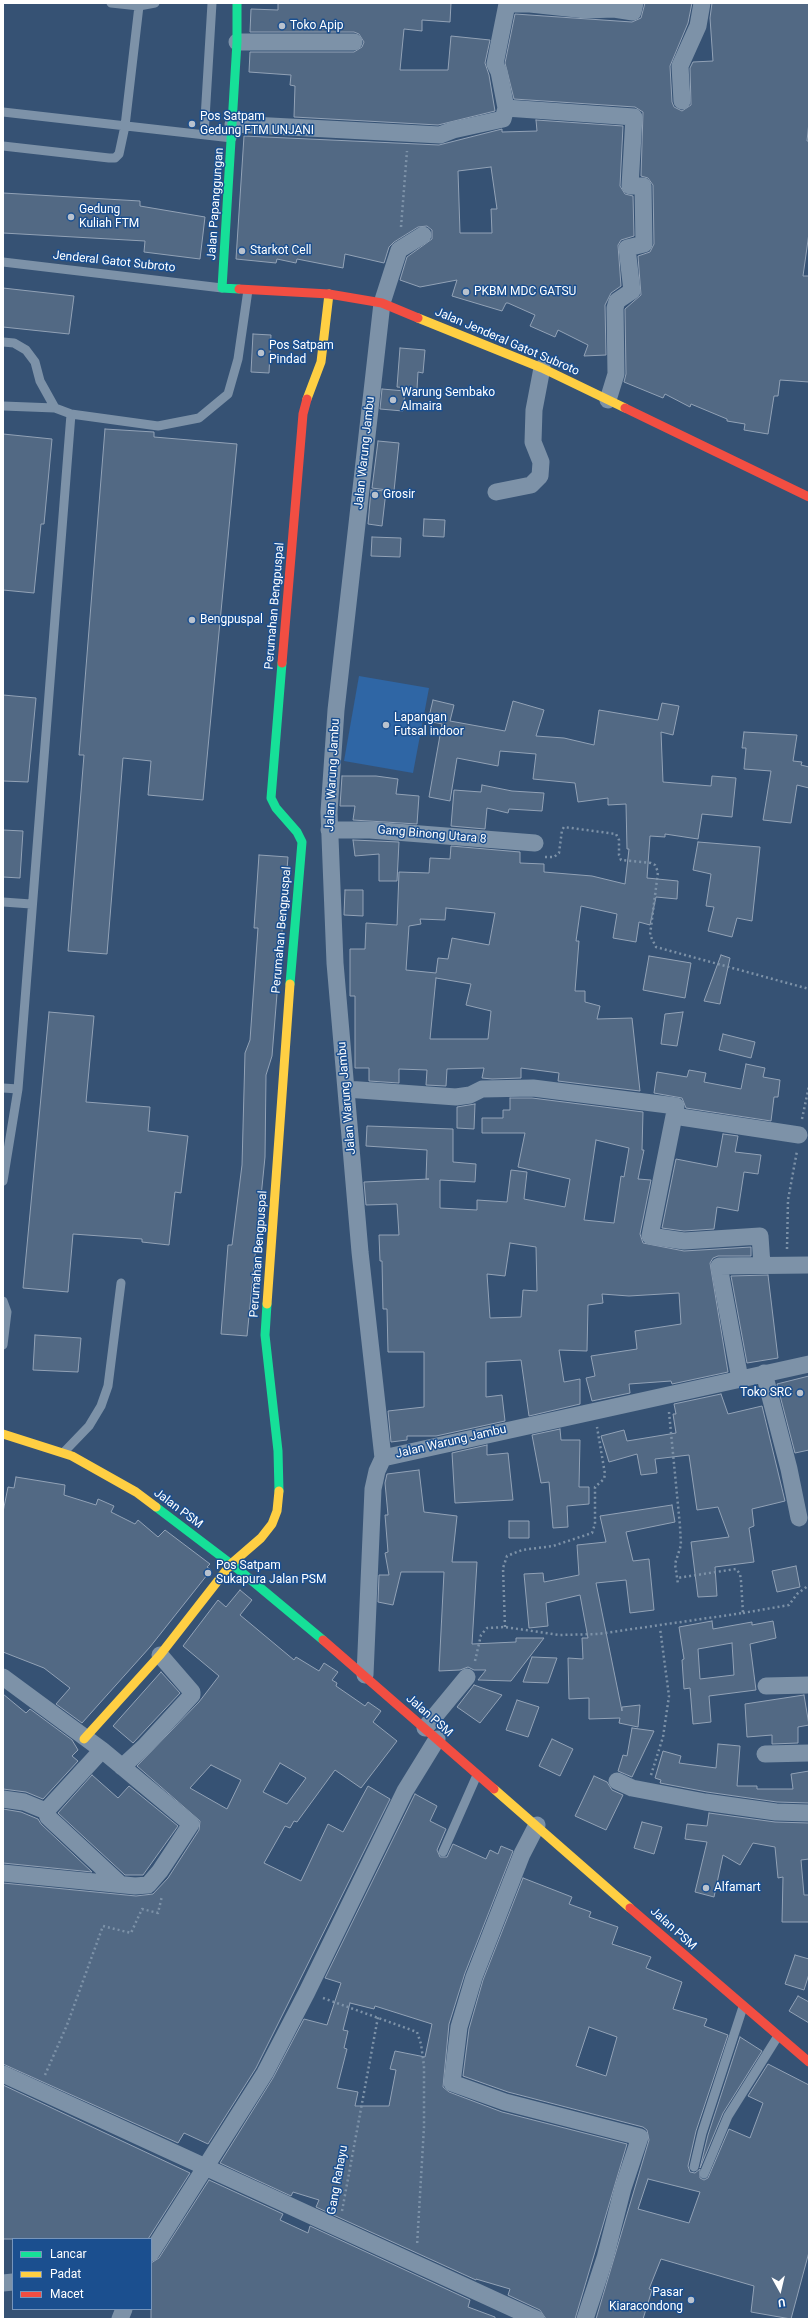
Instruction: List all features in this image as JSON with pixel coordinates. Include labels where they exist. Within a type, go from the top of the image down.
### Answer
[{"type":"street","name":"Jalan Papanggungan","points":[[222,288],[237,42],[237,3]]},
{"type":"street","points":[[232,131],[408,132],[440,135],[453,130],[504,120],[506,108],[499,72],[495,64],[507,4],[526,3],[586,10],[614,9],[633,12],[635,3]]},
{"type":"street","points":[[682,101],[680,66],[698,26],[702,3]]},
{"type":"street","points":[[237,42],[354,42]]},
{"type":"street","points":[[506,108],[634,117],[630,186],[643,186],[644,244],[627,248],[632,291],[617,301],[615,308],[616,374],[608,400]]},
{"type":"street","points":[[399,250],[423,235]]},
{"type":"street","name":"Jalan Warung Jambu","points":[[399,250],[375,302],[336,710],[329,812],[334,963],[360,1252],[382,1458],[667,1394],[809,1364]]},
{"type":"street","name":"Jalan Jenderal Gatot Subroto","points":[[222,288],[329,294],[375,302],[542,368],[809,497]]},
{"type":"street","name":"Perumahan Bengpuspal","points":[[84,1739],[160,1655],[231,1564],[261,1538],[272,1524],[277,1511],[280,1480],[265,1335],[281,1096],[302,842],[297,832],[276,808],[271,798],[304,414],[308,395],[321,362],[329,294]]},
{"type":"street","points":[[496,492],[531,485],[540,476],[542,470],[541,462],[533,442],[534,410],[542,368]]},
{"type":"street","name":"Gang Binong Utara 8","points":[[329,830],[370,830],[539,848]]},
{"type":"street","points":[[346,1089],[456,1097],[470,1095],[482,1089],[534,1088],[676,1106],[650,1236],[684,1240],[760,1236],[762,1265]]},
{"type":"street","points":[[674,1116],[799,1135]]},
{"type":"street","points":[[740,1378],[719,1266],[809,1265]]},
{"type":"street","points":[[764,1373],[789,1469],[799,1518]]},
{"type":"street","name":"Jalan PSM","points":[[3,1434],[72,1456],[136,1492],[231,1564],[365,1675],[743,2007],[809,2062]]},
{"type":"street","points":[[365,1675],[373,1489],[377,1470],[382,1458]]},
{"type":"street","points":[[122,1767],[145,1746],[192,1695],[192,1692],[160,1655]]},
{"type":"street","points":[[152,2251],[206,2168],[264,2073],[307,1992],[405,1791],[431,1733],[470,1671]]},
{"type":"street","points":[[3,1677],[84,1739],[102,1750],[191,1824],[148,1884],[140,1886],[3,1873]]},
{"type":"street","points":[[766,1686],[809,1685]]},
{"type":"street","points":[[46,1810],[102,1750]]},
{"type":"street","points":[[765,1754],[809,1753]]},
{"type":"street","points":[[617,1781],[646,1790],[776,1812],[809,1813]]},
{"type":"street","points":[[3,1799],[24,1802],[46,1810]]},
{"type":"street","points":[[46,1810],[48,1817],[120,1884]]},
{"type":"street","points":[[536,1825],[522,1854],[474,1977],[459,2027],[452,2083],[505,2102],[640,2137],[623,2188],[605,2258],[585,2319]]},
{"type":"street","points":[[3,2074],[536,2319]]},
{"type":"lane","points":[[112,3],[139,6],[155,3]]},
{"type":"lane","points":[[204,134],[212,3]]},
{"type":"lane","points":[[3,146],[115,158],[122,148],[139,6]]},
{"type":"lane","points":[[3,112],[204,134],[232,131]]},
{"type":"lane","name":"Jenderal Gatot Subroto","points":[[3,262],[222,288]]},
{"type":"lane","points":[[3,406],[55,408],[71,414],[158,426],[199,418],[228,394],[238,359],[248,290]]},
{"type":"lane","points":[[3,342],[14,343],[26,350],[34,362],[40,381],[55,408]]},
{"type":"lane","points":[[3,1181],[18,1089],[31,904],[71,414]]},
{"type":"lane","points":[[3,902],[31,904]]},
{"type":"lane","points":[[3,1088],[18,1089]]},
{"type":"lane","points":[[63,1453],[89,1426],[101,1406],[108,1386],[122,1283]]},
{"type":"lane","points":[[3,1301],[7,1312],[3,1345]]},
{"type":"lane","points":[[443,1852],[478,1774]]},
{"type":"lane","points":[[694,2167],[702,2133],[743,2007]]},
{"type":"lane","points":[[704,2174],[728,2116],[778,2036]]},
{"type":"path","points":[[399,250],[408,132]]},
{"type":"path","points":[[539,848],[544,857],[554,857],[558,853],[564,827],[616,834],[621,860],[651,863],[655,865],[658,872],[650,935],[656,947],[809,989]]},
{"type":"path","points":[[787,1265],[788,1200],[809,1086]]},
{"type":"path","points":[[667,1394],[680,1526],[681,1545],[675,1564],[678,1584]]},
{"type":"path","points":[[505,1627],[503,1568],[507,1556],[522,1550],[553,1546],[592,1533],[595,1524],[594,1487],[604,1479],[605,1474],[595,1410]]},
{"type":"path","points":[[677,1578],[736,1569],[740,1574],[741,1580],[743,1614]]},
{"type":"path","points":[[470,1671],[481,1635],[487,1628],[505,1627],[559,1635],[598,1634],[743,1614],[789,1605],[797,1594],[809,1585]]},
{"type":"path","points":[[646,1790],[663,1737],[669,1696],[660,1628]]},
{"type":"path","points":[[39,2091],[67,2025],[101,1930],[105,1925],[130,1933],[142,1909],[158,1913],[163,1897],[152,1880]]},
{"type":"path","points":[[307,1992],[417,2032],[421,2044],[424,2066],[424,2128],[417,2264]]},
{"type":"path","name":"Gang Rahayu","points":[[338,2229],[378,2017]]},
{"type":"shaded area","name":"Lapangan Futsal indoor","points":[[359,676],[429,688],[413,773],[344,761]]},
{"type":"building","points":[[278,3],[451,3],[450,22],[422,20],[422,31],[404,29],[400,70],[448,70],[451,36],[490,40],[485,63],[489,75],[495,111],[438,125],[294,117],[295,86],[290,85],[291,75],[249,72],[250,52],[354,52],[362,47],[364,42],[359,34],[354,32],[250,32],[251,9],[278,10]]},
{"type":"building","points":[[645,3],[692,3],[688,23],[670,66],[672,102],[674,107],[682,111],[691,105],[690,68],[693,62],[713,61],[710,18],[712,3],[809,3],[809,122],[807,141],[809,141],[809,233],[803,276],[809,276],[809,382],[780,380],[778,396],[774,396],[768,434],[744,430],[745,424],[727,421],[727,419],[691,404],[690,407],[665,394],[663,398],[624,382],[626,374],[625,309],[641,295],[638,256],[650,252],[654,244],[653,185],[648,178],[641,176],[643,112],[635,107],[514,99],[505,63],[515,14],[632,22],[641,18]]},
{"type":"building","points":[[536,120],[623,126],[620,186],[625,194],[633,196],[634,236],[621,240],[618,245],[621,286],[611,293],[605,305],[606,355],[584,356],[588,345],[558,330],[555,337],[530,326],[535,315],[508,303],[506,303],[502,311],[452,296],[457,280],[420,287],[400,280],[407,257],[432,239],[432,230],[427,226],[418,227],[394,242],[389,247],[384,263],[345,254],[343,268],[297,259],[296,263],[277,259],[276,263],[236,259],[244,136],[439,145],[502,129],[502,132],[537,131]],"holes":[[[491,167],[497,209],[491,209],[492,233],[460,233],[458,171]]]},
{"type":"building","name":"Gedung Kuliah FTM","points":[[3,193],[140,201],[140,206],[205,217],[200,259],[144,252],[145,241],[3,233]]},
{"type":"building","points":[[3,288],[74,296],[69,334],[3,327]]},
{"type":"building","name":"Pos Satpam Pindad","points":[[253,334],[271,335],[269,373],[251,372]]},
{"type":"building","points":[[400,348],[425,350],[423,373],[418,372],[417,389],[397,387]]},
{"type":"building","name":"Warung Sembako Almaira","points":[[382,389],[405,391],[403,411],[380,409]]},
{"type":"building","points":[[105,429],[154,432],[154,437],[237,444],[203,800],[148,795],[151,761],[123,758],[107,954],[68,951],[84,755],[79,755]]},
{"type":"building","points":[[3,434],[52,439],[44,524],[41,524],[34,593],[3,590]]},
{"type":"building","points":[[378,441],[399,443],[394,491],[372,488]]},
{"type":"building","points":[[371,490],[386,491],[382,526],[368,524]]},
{"type":"building","points":[[424,519],[445,520],[444,537],[423,536]]},
{"type":"building","points":[[372,537],[401,538],[400,557],[371,556]]},
{"type":"building","points":[[3,695],[36,698],[28,782],[3,781]]},
{"type":"building","points":[[433,700],[454,705],[450,721],[505,731],[513,701],[544,710],[536,736],[564,738],[594,745],[599,710],[658,720],[662,703],[679,706],[673,735],[661,732],[663,782],[711,786],[712,776],[736,778],[732,817],[702,814],[698,839],[665,834],[665,837],[650,836],[647,878],[678,881],[677,899],[656,897],[650,925],[639,922],[636,942],[613,938],[617,914],[581,906],[576,941],[579,941],[575,991],[585,991],[585,1002],[600,1006],[597,1019],[632,1018],[640,1091],[558,1081],[559,1073],[521,1068],[521,1078],[492,1079],[482,1078],[484,1068],[447,1069],[446,1086],[426,1085],[427,1070],[399,1069],[399,1083],[369,1081],[369,1068],[355,1068],[355,996],[350,996],[350,949],[365,949],[366,923],[397,925],[399,872],[429,873],[430,858],[450,859],[451,846],[520,852],[520,863],[544,864],[544,872],[592,876],[625,884],[629,849],[627,849],[626,804],[608,805],[608,798],[578,802],[575,783],[533,779],[536,754],[500,751],[498,766],[457,758],[450,801],[429,797],[442,724],[428,721]],"holes":[[[446,908],[495,913],[489,945],[452,938],[448,959],[438,958],[436,973],[406,970],[409,926],[421,924],[420,919],[445,920]],[[436,978],[471,984],[466,1005],[491,1011],[488,1039],[430,1039]]]},
{"type":"building","points":[[744,732],[797,735],[793,761],[802,762],[801,765],[809,767],[809,788],[797,785],[791,823],[763,820],[771,771],[744,769],[746,748],[742,748]]},
{"type":"building","points":[[342,776],[376,776],[398,779],[396,794],[419,796],[417,824],[353,820],[355,806],[340,806]]},
{"type":"building","points":[[482,785],[512,791],[544,793],[542,811],[509,809],[508,813],[487,808],[485,829],[451,826],[454,790],[481,792]]},
{"type":"building","points":[[3,830],[23,831],[20,878],[3,877]]},
{"type":"building","points":[[353,840],[399,842],[397,881],[379,881],[379,854],[355,856]]},
{"type":"building","points":[[698,842],[760,847],[752,921],[737,918],[732,937],[708,931],[714,907],[706,906],[711,874],[693,870]]},
{"type":"building","points":[[259,855],[288,857],[272,1056],[266,1075],[265,1157],[247,1336],[221,1334],[228,1245],[232,1245],[242,1165],[245,1053],[250,1040],[258,928],[254,928]]},
{"type":"building","points":[[345,890],[363,890],[363,916],[344,915]]},
{"type":"building","points":[[721,955],[730,958],[720,1004],[704,1001]]},
{"type":"building","points":[[649,956],[691,963],[685,998],[643,990]]},
{"type":"building","points":[[49,1012],[94,1016],[86,1102],[150,1107],[148,1131],[188,1136],[181,1193],[175,1192],[169,1245],[142,1242],[142,1239],[73,1234],[68,1292],[23,1288]]},
{"type":"building","points":[[683,1012],[677,1046],[661,1044],[665,1014]]},
{"type":"building","points":[[723,1034],[755,1042],[751,1058],[719,1050]]},
{"type":"building","points":[[746,1064],[765,1068],[763,1077],[780,1080],[778,1097],[774,1097],[771,1121],[686,1108],[682,1098],[654,1093],[657,1072],[687,1077],[689,1070],[706,1073],[704,1082],[741,1089]]},
{"type":"building","points":[[510,1098],[532,1098],[643,1112],[642,1150],[644,1150],[638,1179],[651,1180],[640,1234],[643,1243],[684,1251],[751,1247],[751,1256],[718,1256],[713,1258],[710,1263],[728,1372],[672,1384],[671,1381],[629,1384],[630,1393],[592,1401],[586,1378],[595,1376],[591,1356],[637,1349],[635,1331],[681,1324],[679,1293],[629,1296],[602,1294],[603,1303],[588,1305],[587,1351],[559,1350],[564,1382],[580,1379],[580,1404],[529,1416],[521,1360],[486,1362],[486,1397],[502,1395],[505,1421],[436,1436],[407,1436],[407,1440],[391,1442],[388,1411],[424,1407],[424,1352],[388,1352],[387,1309],[383,1309],[382,1261],[380,1261],[379,1235],[399,1235],[397,1204],[366,1205],[364,1182],[429,1179],[426,1179],[427,1150],[366,1146],[367,1126],[453,1129],[453,1162],[476,1164],[475,1182],[440,1180],[440,1208],[477,1210],[477,1200],[507,1202],[511,1170],[527,1172],[524,1199],[565,1207],[570,1179],[518,1167],[525,1133],[482,1133],[482,1118],[503,1118],[503,1110],[510,1110]],"holes":[[[596,1140],[629,1148],[624,1177],[621,1176],[614,1223],[584,1220]],[[510,1243],[536,1247],[537,1291],[523,1290],[521,1317],[490,1318],[487,1274],[505,1276]]]},
{"type":"building","points":[[475,1104],[474,1129],[457,1128],[457,1107]]},
{"type":"building","points":[[723,1134],[738,1136],[735,1152],[761,1155],[758,1174],[744,1172],[738,1211],[717,1207],[714,1229],[684,1231],[662,1228],[676,1159],[717,1167]]},
{"type":"building","points":[[768,1275],[778,1358],[747,1363],[731,1276]]},
{"type":"building","points":[[35,1335],[81,1338],[78,1372],[33,1370]]},
{"type":"building","points":[[809,1376],[809,1450],[795,1453],[777,1384]]},
{"type":"building","points":[[721,1394],[728,1414],[762,1406],[785,1501],[752,1509],[754,1526],[749,1528],[754,1562],[715,1567],[717,1596],[698,1597],[691,1542],[729,1537],[718,1507],[697,1510],[689,1455],[655,1459],[657,1473],[641,1475],[637,1454],[609,1462],[601,1436],[624,1430],[627,1441],[676,1433],[673,1414],[676,1414],[674,1404]]},
{"type":"building","points":[[560,1429],[561,1440],[580,1440],[579,1487],[589,1487],[589,1504],[567,1506],[568,1527],[553,1528],[549,1482],[541,1483],[532,1435]]},
{"type":"building","points":[[487,1445],[487,1455],[508,1453],[513,1500],[455,1503],[452,1453]]},
{"type":"building","points":[[419,1470],[424,1512],[457,1516],[452,1562],[477,1562],[472,1644],[516,1642],[516,1638],[544,1638],[511,1681],[478,1680],[486,1670],[474,1670],[468,1667],[460,1670],[439,1671],[444,1572],[401,1572],[393,1605],[378,1602],[379,1575],[389,1575],[385,1553],[388,1552],[385,1515],[388,1515],[385,1483],[387,1474]]},
{"type":"building","points":[[16,1477],[65,1485],[64,1495],[96,1505],[98,1499],[114,1506],[111,1512],[135,1524],[138,1520],[158,1537],[165,1530],[210,1564],[207,1567],[211,1570],[150,1647],[82,1723],[56,1704],[70,1688],[44,1668],[3,1652],[3,1512],[8,1487],[14,1488]]},
{"type":"building","points":[[672,1505],[675,1522],[626,1532],[633,1561],[649,1559],[654,1610],[630,1613],[626,1580],[596,1583],[622,1711],[622,1707],[640,1705],[638,1727],[619,1723],[620,1718],[589,1719],[589,1698],[569,1699],[568,1658],[583,1659],[582,1638],[588,1638],[580,1595],[546,1603],[548,1626],[529,1628],[524,1574],[543,1573],[544,1582],[579,1575],[577,1545],[606,1542],[600,1516]]},
{"type":"building","points":[[509,1521],[529,1521],[529,1538],[509,1538]]},
{"type":"building","points":[[796,1566],[800,1587],[777,1592],[772,1571]]},
{"type":"building","points":[[240,1590],[252,1600],[240,1615],[294,1660],[296,1657],[319,1671],[324,1663],[338,1672],[332,1680],[337,1683],[336,1686],[365,1706],[368,1702],[381,1711],[373,1722],[397,1741],[361,1788],[335,1770],[297,1822],[294,1821],[290,1828],[285,1826],[264,1863],[301,1881],[328,1824],[343,1832],[368,1786],[390,1799],[256,2068],[208,2144],[184,2133],[178,2143],[3,2064],[3,1883],[136,1896],[153,1894],[168,1878],[199,1830],[200,1821],[137,1766],[199,1702],[219,1676],[183,1646],[218,1600],[226,1607]],"holes":[[[280,1763],[306,1778],[287,1804],[263,1792]],[[211,1765],[241,1780],[227,1809],[190,1788]]]},
{"type":"building","points":[[712,1621],[713,1629],[752,1622],[752,1625],[773,1621],[776,1638],[750,1644],[756,1690],[709,1696],[711,1722],[693,1724],[690,1688],[684,1689],[682,1660],[684,1659],[679,1627]],"holes":[[[732,1643],[734,1675],[700,1679],[698,1649]]]},
{"type":"building","points":[[532,1657],[557,1658],[548,1683],[523,1682]]},
{"type":"building","points":[[161,1672],[180,1693],[133,1743],[113,1726]]},
{"type":"building","points":[[474,1685],[502,1695],[480,1723],[457,1707]]},
{"type":"building","points":[[3,1694],[26,1713],[30,1709],[72,1740],[78,1750],[72,1756],[78,1761],[43,1799],[26,1792],[3,1789]]},
{"type":"building","points":[[804,1695],[809,1725],[798,1727],[798,1743],[772,1744],[772,1735],[747,1737],[745,1704]]},
{"type":"building","points":[[517,1700],[539,1707],[528,1737],[506,1730]]},
{"type":"building","points":[[632,1728],[654,1731],[632,1777],[618,1771],[623,1755],[627,1756]]},
{"type":"building","points":[[552,1739],[573,1749],[560,1776],[539,1766]]},
{"type":"building","points":[[718,1744],[740,1746],[737,1786],[757,1786],[757,1789],[793,1789],[791,1774],[809,1771],[809,1803],[777,1802],[707,1792],[660,1783],[661,1780],[655,1778],[663,1751],[681,1756],[679,1763],[716,1768]]},
{"type":"building","points":[[92,1775],[118,1798],[129,1786],[178,1826],[143,1875],[125,1875],[58,1813]]},
{"type":"building","points":[[594,1776],[607,1782],[612,1790],[623,1795],[606,1830],[575,1816]]},
{"type":"building","points":[[415,1794],[437,1806],[430,1821],[446,1829],[437,1850],[440,1857],[447,1857],[453,1844],[486,1859],[490,1850],[498,1854],[501,1846],[513,1851],[465,1973],[449,2024],[443,2087],[449,2092],[502,2112],[627,2144],[575,2319],[546,2319],[540,2310],[508,2295],[510,2289],[476,2280],[316,2207],[319,2200],[293,2192],[291,2196],[220,2163],[273,2078],[304,2019],[327,2025],[341,1983],[325,1978]],"holes":[[[350,2003],[374,2009],[375,2006],[432,2024],[425,2057],[395,2051],[390,2069],[396,2070],[389,2106],[355,2106],[358,2092],[337,2088],[347,2049],[344,2048],[348,2031],[343,2030]]]},
{"type":"building","points":[[3,1809],[21,1812],[38,1819],[41,1824],[92,1872],[3,1863]]},
{"type":"building","points":[[709,1813],[775,1822],[809,1823],[809,1859],[801,1860],[804,1895],[809,1895],[809,1922],[782,1922],[783,1877],[778,1878],[775,1847],[753,1843],[740,1865],[723,1855],[714,1897],[695,1892],[707,1842],[685,1839],[687,1824],[707,1826]]},
{"type":"building","points":[[642,1822],[662,1827],[654,1854],[634,1848]]},
{"type":"building","points":[[523,1878],[572,1897],[569,1904],[591,1912],[589,1917],[618,1927],[612,1944],[651,1957],[646,1968],[682,1982],[673,2009],[707,2019],[704,2026],[728,2035],[696,2131],[688,2166],[690,2172],[695,2173],[700,2169],[700,2178],[704,2180],[708,2178],[729,2129],[750,2138],[763,2103],[748,2096],[768,2064],[809,2085],[809,2252],[791,2319],[751,2312],[754,2286],[661,2259],[649,2289],[652,2290],[643,2319],[596,2319],[649,2140],[647,2130],[643,2127],[508,2092],[463,2076],[469,2029],[483,1980]],"holes":[[[589,2027],[617,2037],[606,2076],[576,2066]],[[648,2179],[700,2192],[689,2223],[638,2209]]]},
{"type":"building","points":[[795,1955],[809,1959],[809,1974],[804,1990],[785,1984]]},
{"type":"building","points":[[798,1996],[809,2002],[809,2023],[789,2011]]},
{"type":"building","points":[[740,2037],[762,2051],[723,2113],[700,2168],[708,2135]]},
{"type":"building","points":[[3,2085],[190,2173],[149,2238],[3,2239]]},
{"type":"building","points":[[209,2180],[283,2214],[280,2220],[308,2233],[310,2226],[470,2300],[468,2307],[495,2317],[495,2319],[151,2319],[152,2262],[159,2258]]},
{"type":"traffic: fast","points":[[237,3],[237,42],[222,288],[239,289]]},
{"type":"traffic: fast","points":[[282,663],[271,798],[276,808],[297,832],[302,842],[290,984]]},
{"type":"traffic: fast","points":[[267,1304],[265,1335],[278,1451],[279,1491]]},
{"type":"traffic: fast","points":[[156,1507],[239,1570],[323,1640]]},
{"type":"traffic: slow","points":[[307,399],[321,362],[329,294]]},
{"type":"traffic: slow","points":[[418,318],[542,368],[625,408]]},
{"type":"traffic: slow","points":[[267,1304],[290,984]]},
{"type":"traffic: slow","points":[[3,1434],[72,1456],[136,1492],[156,1507]]},
{"type":"traffic: slow","points":[[84,1739],[160,1655],[231,1564],[261,1538],[272,1524],[277,1511],[279,1491]]},
{"type":"traffic: slow","points":[[494,1789],[630,1908]]},
{"type":"traffic: jam","points":[[239,289],[329,294],[382,303],[418,318]]},
{"type":"traffic: jam","points":[[282,663],[303,414],[307,399]]},
{"type":"traffic: jam","points":[[625,408],[809,497]]},
{"type":"traffic: jam","points":[[323,1640],[494,1789]]},
{"type":"traffic: jam","points":[[630,1908],[809,2062]]},
{"type":"place","name":"Toko Apip","points":[[282,26]]},
{"type":"place","name":"Pos Satpam Gedung FTM UNJANI","points":[[192,124]]},
{"type":"place","name":"Gedung Kuliah FTM","points":[[71,217]]},
{"type":"place","name":"Starkot Cell","points":[[242,251]]},
{"type":"place","name":"PKBM MDC GATSU","points":[[466,292]]},
{"type":"place","name":"Pos Satpam Pindad","points":[[261,353]]},
{"type":"place","name":"Warung Sembako Almaira","points":[[393,400]]},
{"type":"place","name":"Grosir","points":[[375,495]]},
{"type":"place","name":"Bengpuspal","points":[[192,620]]},
{"type":"place","name":"Lapangan Futsal indoor","points":[[386,725]]},
{"type":"place","name":"Toko SRC","points":[[800,1393]]},
{"type":"place","name":"Pos Satpam Sukapura Jalan PSM","points":[[208,1573]]},
{"type":"place","name":"Alfamart","points":[[706,1888]]},
{"type":"place","name":"Pasar Kiaracondong","points":[[691,2300]]}]
